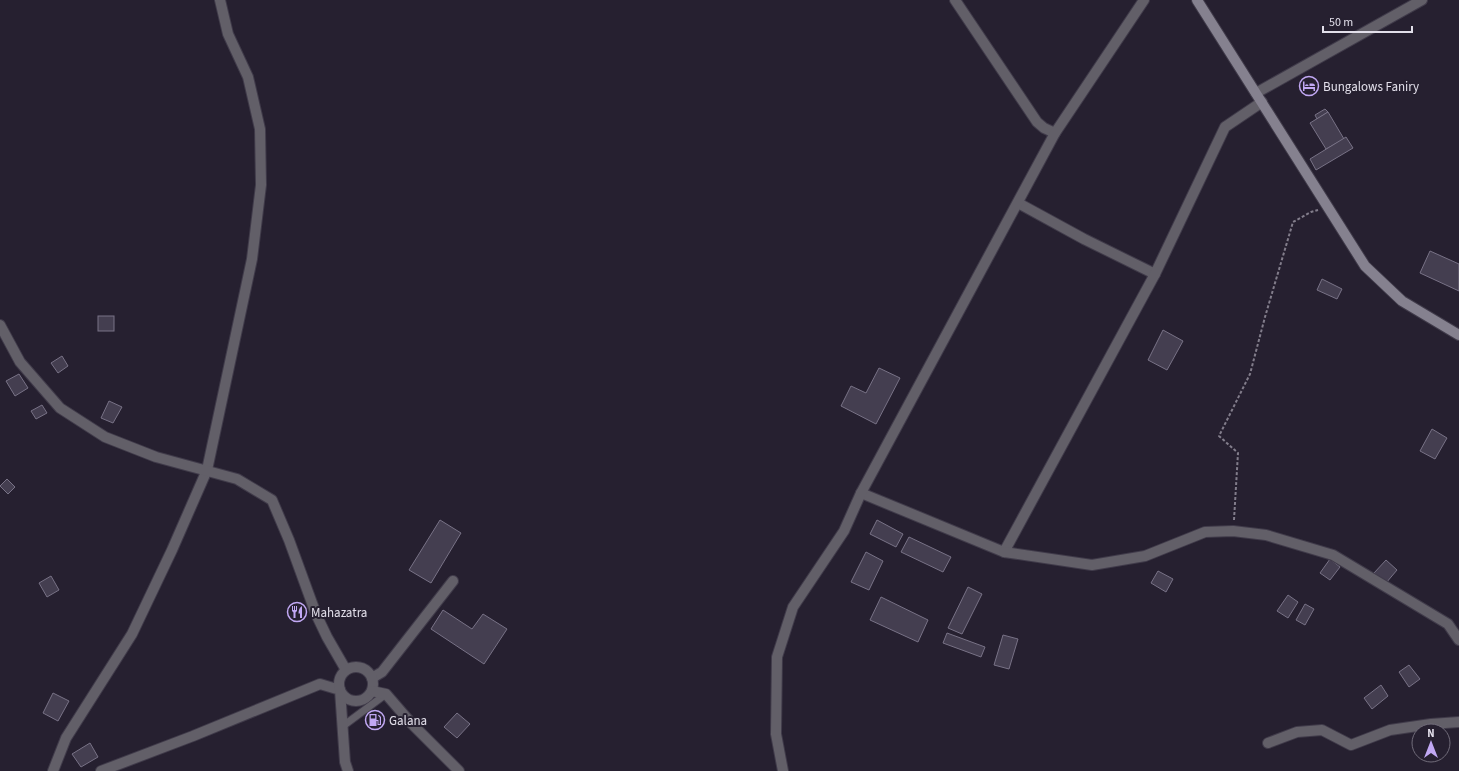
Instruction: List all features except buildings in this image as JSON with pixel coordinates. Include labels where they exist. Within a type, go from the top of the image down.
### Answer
[{"type":"main road","points":[[1197,0],[1365,266],[1402,301],[1459,335]]},
{"type":"street","points":[[53,771],[66,738],[132,634],[172,550],[207,470],[252,259],[261,185],[260,129],[248,78],[228,34],[220,0]]},
{"type":"street","points":[[955,0],[1037,122],[1044,128],[1055,133]]},
{"type":"street","points":[[783,771],[776,734],[776,657],[793,607],[844,530],[861,493],[1055,133],[1144,0]]},
{"type":"street","points":[[1256,93],[1422,0]]},
{"type":"street","points":[[1004,552],[1155,274],[1225,128],[1262,102]]},
{"type":"street","points":[[1018,203],[1084,239],[1155,274]]},
{"type":"street","points":[[0,325],[20,362],[60,408],[105,437],[156,456],[238,479],[272,500],[326,637],[346,670]]},
{"type":"street","points":[[861,493],[1004,552],[1092,565],[1145,556],[1205,532],[1234,531],[1266,536],[1333,555],[1448,624],[1459,640]]},
{"type":"street","points":[[372,678],[382,672],[453,581]]},
{"type":"street","points":[[100,771],[193,736],[320,684],[340,690],[346,698],[356,701],[366,698],[372,691],[374,684],[368,671],[361,667],[353,667],[346,670],[341,675],[339,682],[340,690],[343,726],[345,762],[348,771]]},
{"type":"street","points":[[372,691],[386,694],[411,723],[459,771]]},
{"type":"street","points":[[1268,743],[1297,732],[1322,730],[1351,745],[1390,730],[1431,724],[1459,722]]},
{"type":"lane","points":[[343,726],[386,694]]},
{"type":"path","points":[[1234,531],[1238,453],[1219,436],[1250,374],[1293,222],[1311,212],[1327,207]]},
{"type":"place","name":"Bungalows Faniry","points":[[1309,86]]},
{"type":"place","name":"Mahazatra","points":[[297,612]]},
{"type":"place","name":"Galana","points":[[375,720]]}]
